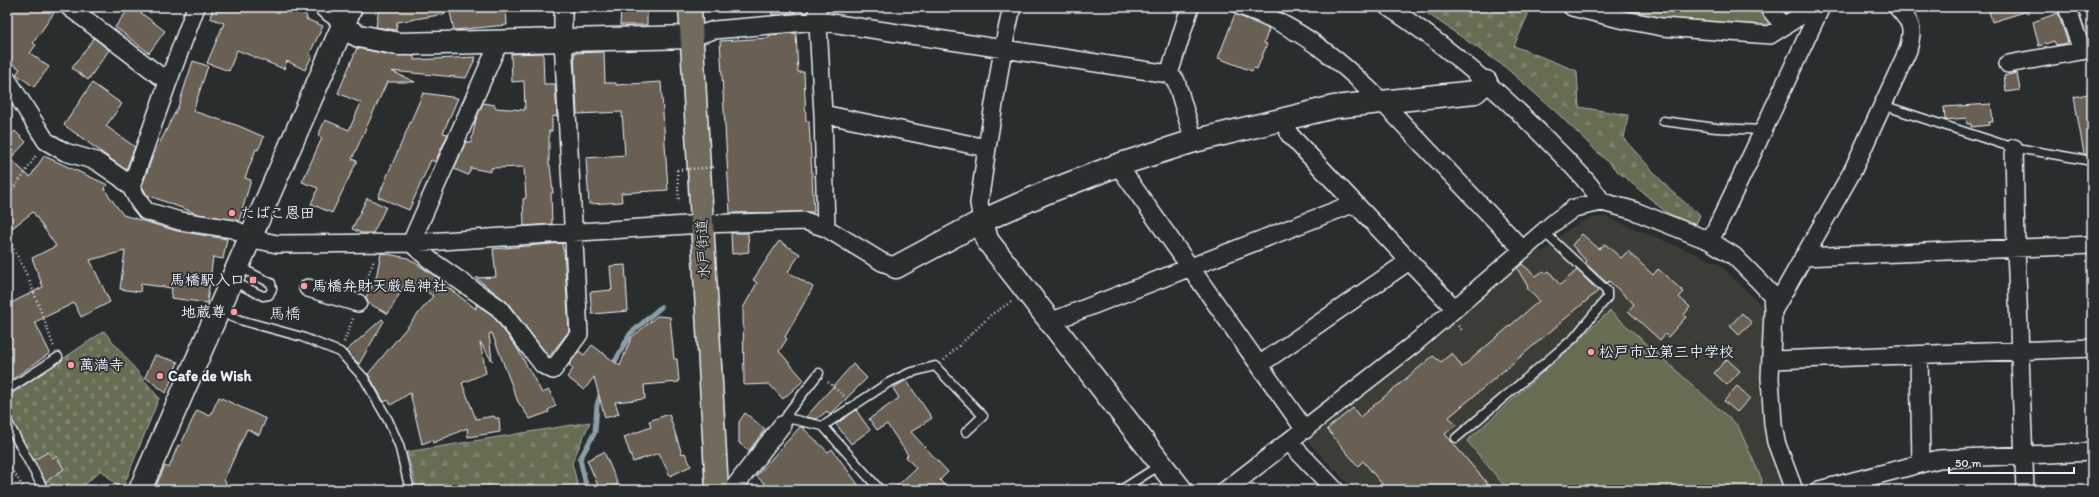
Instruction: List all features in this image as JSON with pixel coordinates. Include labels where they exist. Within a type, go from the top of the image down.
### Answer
[{"type":"highway","name":"水戸街道","points":[[690,7],[717,490]]},
{"type":"street","points":[[69,7],[168,82]]},
{"type":"street","points":[[130,187],[196,7]]},
{"type":"street","points":[[326,7],[344,20],[348,15]]},
{"type":"street","points":[[411,244],[430,260],[499,308],[540,362],[553,370],[579,334],[563,40],[563,7]]},
{"type":"street","points":[[1012,7],[1003,48],[979,202],[987,240],[1160,465],[1181,490]]},
{"type":"street","points":[[1169,74],[1190,7]]},
{"type":"street","points":[[1242,7],[1260,13],[1296,32],[1334,58],[1382,101],[1524,250]]},
{"type":"street","points":[[1388,7],[1446,48],[1517,109],[1590,184],[1602,202]]},
{"type":"street","points":[[1572,7],[1621,13],[1662,27],[1770,35],[1814,7]]},
{"type":"street","points":[[1768,7],[1784,26]]},
{"type":"street","points":[[1710,241],[1764,130],[1821,7]]},
{"type":"street","points":[[1773,311],[1852,172],[1908,50],[1913,32],[1908,19],[1897,7]]},
{"type":"street","points":[[2008,64],[2087,50],[2067,7]]},
{"type":"street","points":[[348,15],[343,28],[359,36],[399,44],[692,37],[714,30],[818,14],[1003,48],[1169,74],[1176,81],[1194,141]]},
{"type":"street","points":[[818,14],[823,114],[826,228]]},
{"type":"street","points":[[140,490],[348,15]]},
{"type":"street","points":[[411,244],[500,42]]},
{"type":"street","points":[[7,79],[46,141],[65,152],[96,161],[130,187],[146,210],[180,221],[233,229],[258,240],[277,244],[411,244],[702,224],[805,222],[826,228],[882,262],[896,267],[982,221],[1045,193],[1118,165],[1194,141],[1334,107],[1475,92],[1486,82]]},
{"type":"street","points":[[823,114],[987,148]]},
{"type":"street","points":[[1287,118],[1289,134],[1455,309]]},
{"type":"street","points":[[2014,148],[2016,248],[2025,490]]},
{"type":"street","points":[[1118,165],[1259,366],[1306,430]]},
{"type":"street","points":[[1226,490],[1306,430],[1414,344],[1574,208],[1602,202],[1632,210],[1710,241],[1734,256],[1772,295],[1773,311],[1770,404],[1776,442],[1794,490]]},
{"type":"street","points":[[1050,322],[1355,203]]},
{"type":"street","points":[[1803,257],[2092,245]]},
{"type":"street","points":[[1259,366],[1410,261]]},
{"type":"street","points":[[308,288],[358,303]]},
{"type":"street","points":[[1771,360],[2092,348]]},
{"type":"street","points":[[1918,355],[1921,463]]},
{"type":"street","points":[[732,490],[782,425]]},
{"type":"street","points":[[1289,442],[1335,490]]},
{"type":"street","points":[[1819,490],[1939,459],[2092,452]]},
{"type":"lane","points":[[1882,105],[1947,128],[2014,148],[2092,161]]},
{"type":"lane","points":[[1663,121],[1716,128],[1764,130]]},
{"type":"lane","points":[[1456,438],[1574,338],[1607,298],[1607,291],[1544,232]]},
{"type":"lane","points":[[218,312],[240,320],[302,337],[340,352],[364,378],[388,420],[399,445],[410,490]]},
{"type":"lane","points":[[7,390],[58,357]]},
{"type":"lane","points":[[823,426],[888,383],[909,373],[935,366],[983,416],[966,432]]},
{"type":"lane","points":[[782,425],[790,410],[819,373]]},
{"type":"lane","points":[[782,425],[791,419],[823,426],[880,490]]},
{"type":"lane","points":[[7,421],[44,490]]},
{"type":"lane","points":[[1121,490],[1160,465]]},
{"type":"path","points":[[7,196],[24,176],[46,141]]},
{"type":"path","points":[[679,202],[677,170],[717,168]]},
{"type":"path","points":[[7,239],[15,251],[33,292],[58,357]]},
{"type":"path","points":[[935,366],[953,352],[992,314],[1026,291]]},
{"type":"path","points":[[819,373],[854,405]]},
{"type":"path","points":[[7,462],[25,490]]},
{"type":"shaded area","name":"松戸市立第三中学校","points":[[1604,216],[1718,263],[1764,308],[1763,414],[1771,453],[1782,484],[1775,490],[1354,490],[1307,441],[1432,341],[1535,249],[1543,252],[1567,230],[1587,219]]},
{"type":"green space","points":[[1418,7],[1531,8],[1514,46],[1577,71],[1579,107],[1628,115],[1624,139],[1671,191],[1700,215],[1696,225],[1667,213],[1616,170],[1556,112],[1505,67]]},
{"type":"green space","points":[[1629,7],[1759,7],[1770,20],[1765,26],[1674,21],[1640,15],[1629,10]]},
{"type":"green space","points":[[1610,311],[1738,426],[1762,480],[1760,490],[1508,490],[1467,441]]},
{"type":"green space","name":"萬満寺","points":[[104,331],[159,398],[122,490],[101,470],[79,490],[48,490],[7,413],[7,397]]},
{"type":"green space","points":[[590,422],[572,463],[579,490],[417,490],[407,452]]},
{"type":"building","points":[[7,7],[58,7],[33,43],[36,45],[30,53],[49,67],[34,87],[16,74],[20,69],[7,60]]},
{"type":"building","points":[[130,7],[133,7],[165,31],[149,53],[115,27]]},
{"type":"building","points":[[213,7],[295,7],[307,16],[306,19],[323,26],[309,55],[312,56],[305,70],[287,61],[284,69],[237,50],[229,71],[207,63],[224,23],[210,18]]},
{"type":"building","points":[[379,7],[444,7],[445,14],[397,22],[396,30],[376,27]]},
{"type":"building","points":[[449,7],[506,7],[507,25],[454,30]]},
{"type":"building","points":[[621,7],[647,7],[647,25],[620,25]]},
{"type":"building","points":[[771,7],[794,7],[795,13],[772,15]]},
{"type":"building","points":[[1988,7],[2031,7],[2031,10],[1992,22]]},
{"type":"building","points":[[2058,13],[2068,43],[2056,45],[2054,41],[2039,46],[2033,22]]},
{"type":"building","points":[[1235,14],[1269,29],[1264,43],[1267,44],[1257,69],[1254,68],[1252,71],[1218,58]]},
{"type":"building","points":[[796,33],[798,72],[804,72],[806,121],[809,121],[814,212],[730,213],[720,41],[769,38],[769,35]]},
{"type":"building","points":[[94,38],[109,50],[88,80],[72,68]]},
{"type":"building","points":[[357,48],[390,55],[414,56],[414,60],[476,57],[466,78],[391,71],[415,82],[387,82],[352,159],[357,161],[332,213],[311,204],[318,188],[302,182],[322,138],[318,136],[325,120],[349,130],[361,103],[338,93]]},
{"type":"building","points":[[604,52],[605,83],[616,83],[616,85],[661,82],[668,190],[621,193],[622,202],[589,204],[586,158],[625,155],[622,112],[577,114],[574,53]]},
{"type":"building","points":[[543,53],[544,84],[555,84],[557,116],[552,117],[552,131],[549,131],[549,165],[553,193],[551,193],[552,224],[524,226],[523,199],[526,198],[524,167],[491,168],[491,172],[471,168],[468,175],[454,169],[466,141],[471,143],[476,119],[483,103],[495,105],[495,108],[525,110],[524,81],[512,82],[511,54]]},
{"type":"building","points":[[193,61],[208,66],[193,111],[239,126],[264,137],[258,150],[256,149],[245,178],[251,180],[239,221],[198,214],[147,195],[142,186],[152,158],[178,107]]},
{"type":"building","points":[[2017,73],[2020,90],[2006,92],[2004,76]]},
{"type":"building","points":[[92,83],[122,104],[106,126],[135,147],[126,170],[64,125]]},
{"type":"building","points":[[423,93],[458,98],[443,133],[448,134],[435,162],[431,160],[409,210],[378,197]]},
{"type":"building","points":[[2092,93],[2092,155],[2084,154],[2074,97]]},
{"type":"building","points":[[1991,104],[1993,122],[1989,122],[1990,125],[1971,127],[1971,124],[1967,124],[1966,118],[1945,120],[1944,107]]},
{"type":"building","points":[[15,131],[26,142],[10,159],[30,177],[44,156],[108,185],[104,189],[123,215],[177,231],[227,239],[223,259],[213,257],[207,303],[171,298],[172,288],[141,284],[140,292],[120,289],[125,251],[90,260],[110,302],[81,317],[74,303],[35,322],[50,353],[7,383],[7,342],[11,339],[7,330],[7,305],[43,287],[32,258],[56,246],[33,212],[7,232],[7,140]]},
{"type":"building","points":[[367,198],[386,207],[373,233],[362,233],[352,229]]},
{"type":"building","points":[[731,233],[748,233],[749,252],[732,254]]},
{"type":"building","points":[[1582,234],[1599,249],[1605,244],[1621,258],[1628,251],[1653,275],[1658,269],[1684,292],[1679,297],[1690,307],[1684,315],[1686,317],[1668,337],[1665,334],[1660,340],[1628,311],[1634,304],[1609,281],[1607,283],[1585,263],[1587,262],[1572,245]]},
{"type":"building","points":[[779,241],[800,254],[788,272],[813,287],[785,337],[787,339],[779,351],[804,380],[783,399],[769,384],[744,385],[743,308],[757,283],[753,280]]},
{"type":"building","points":[[562,243],[564,250],[569,331],[549,357],[507,302],[476,278],[496,277],[493,249]]},
{"type":"building","points":[[381,253],[408,258],[442,281],[441,282],[476,309],[476,304],[492,315],[517,348],[542,393],[549,390],[556,406],[548,410],[549,412],[530,419],[518,402],[492,333],[489,334],[492,361],[480,342],[486,373],[462,383],[476,419],[494,416],[495,418],[499,418],[500,432],[468,437],[467,428],[433,443],[432,440],[422,444],[410,393],[391,405],[388,400],[384,402],[368,374],[433,296],[408,279],[388,314],[368,303],[366,297],[376,278]]},
{"type":"building","points":[[1522,264],[1536,276],[1543,271],[1545,274],[1549,271],[1560,285],[1577,270],[1598,291],[1449,417],[1456,425],[1445,434],[1493,490],[1387,490],[1363,461],[1358,466],[1327,429],[1353,408],[1360,417],[1433,356],[1441,362],[1452,353],[1462,367],[1539,301],[1527,288],[1528,287],[1517,268]]},
{"type":"building","points":[[625,265],[628,311],[592,314],[590,292],[612,290],[610,266]]},
{"type":"building","points":[[1742,313],[1752,323],[1739,335],[1730,326]]},
{"type":"building","points":[[657,316],[670,317],[674,359],[677,359],[679,382],[644,385],[645,399],[615,402],[619,414],[605,418],[594,377],[584,390],[567,377],[573,369],[569,365],[579,351],[584,355],[592,345],[620,366],[631,338]]},
{"type":"building","points":[[382,319],[384,321],[359,364],[346,351]]},
{"type":"building","points":[[155,355],[178,362],[166,393],[145,377]]},
{"type":"building","points":[[1727,359],[1740,371],[1727,385],[1714,373]]},
{"type":"building","points":[[853,364],[867,378],[830,415],[827,411],[817,419],[806,417]]},
{"type":"building","points":[[906,380],[932,418],[911,432],[948,472],[940,480],[948,490],[893,490],[916,468],[906,457],[908,455],[887,424],[877,430],[869,419],[899,398],[893,388]]},
{"type":"building","points":[[1737,386],[1750,398],[1737,412],[1724,401]]},
{"type":"building","points":[[219,397],[266,419],[259,435],[247,429],[224,480],[231,490],[154,490],[165,466],[169,468],[178,445],[180,446],[197,410],[210,416]]},
{"type":"building","points":[[856,410],[870,430],[851,444],[836,424]]},
{"type":"building","points":[[745,413],[765,429],[749,451],[739,443],[739,422]]},
{"type":"building","points":[[669,414],[682,454],[685,453],[691,466],[670,476],[659,453],[633,462],[624,437],[651,427],[649,421]]},
{"type":"building","points":[[800,427],[805,428],[804,429],[828,452],[832,449],[862,490],[772,490],[756,476]]},
{"type":"building","points":[[48,452],[53,458],[56,456],[64,469],[45,481],[34,460]]},
{"type":"building","points":[[604,452],[618,484],[605,490],[600,490],[587,460]]},
{"type":"waterway","points":[[612,367],[630,334],[661,307]]},
{"type":"waterway","points":[[587,490],[580,459],[595,432],[597,405],[601,392]]},
{"type":"place","name":"たばこ恩田","points":[[232,213]]},
{"type":"place","name":"馬橋駅入口","points":[[253,280]]},
{"type":"place","name":"馬橋弁財天厳島神社","points":[[304,286]]},
{"type":"place","name":"地蔵尊","points":[[234,312]]},
{"type":"place","name":"松戸市立第三中学校","points":[[1591,352]]},
{"type":"place","name":"萬満寺","points":[[71,365]]},
{"type":"place","name":"Cafe de Wish","points":[[160,376]]},
{"type":"district","name":"馬橋","points":[[285,313]]}]
